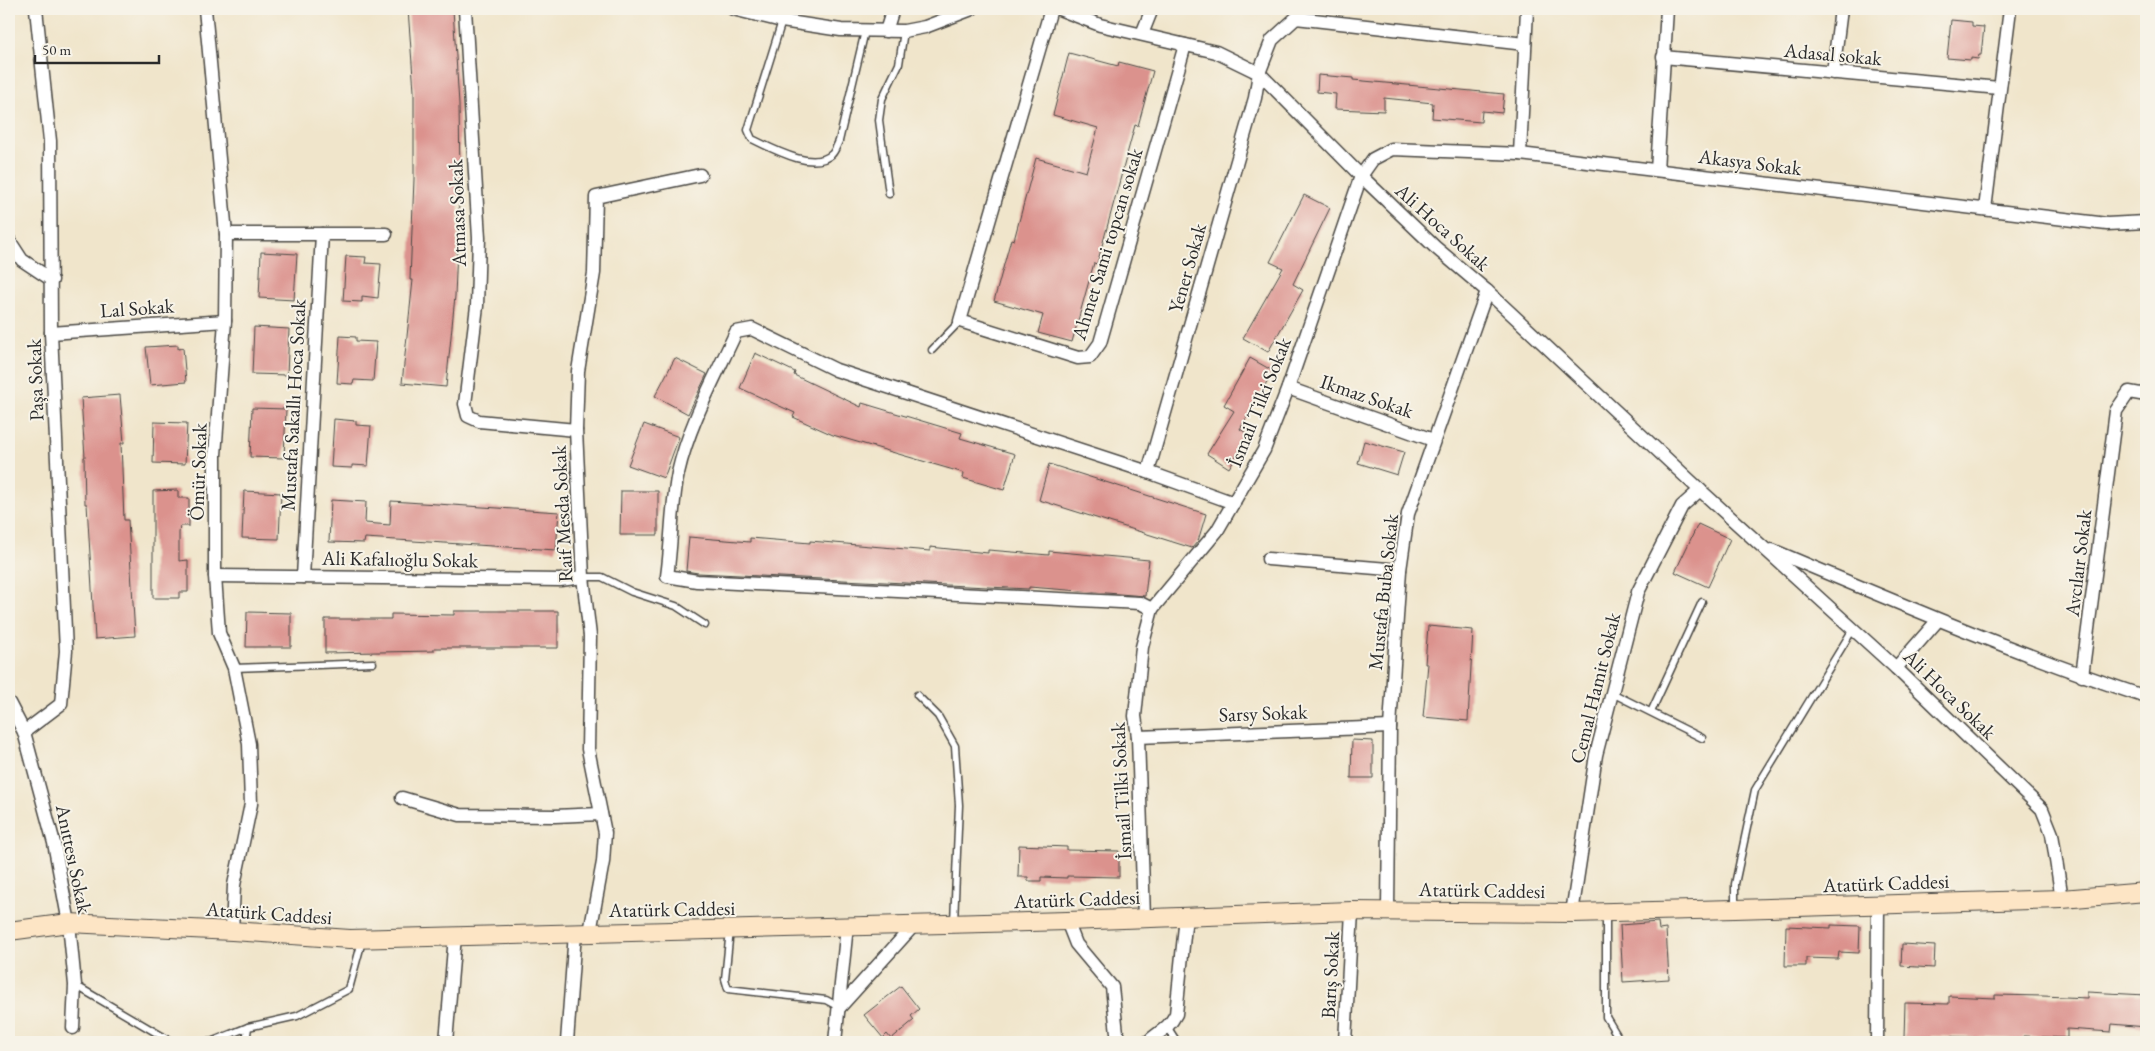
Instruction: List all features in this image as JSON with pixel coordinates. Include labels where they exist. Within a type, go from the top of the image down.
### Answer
[{"type":"street","name":"Paşa Sokak","points":[[24,732],[61,704],[66,651],[51,332],[50,141],[36,9]]},
{"type":"street","name":"Ömür Sokak","points":[[205,9],[226,234],[225,321],[215,455],[215,576],[219,633],[234,668],[249,744],[251,804],[234,885],[232,931]]},
{"type":"street","name":"Atmasa Sokak","points":[[465,9],[479,238],[477,306],[465,404],[468,416],[479,422],[576,430]]},
{"type":"street","points":[[733,9],[784,15],[841,30],[865,31],[904,31],[925,26],[972,9]]},
{"type":"street","points":[[886,31],[893,9]]},
{"type":"street","points":[[960,321],[1051,9]]},
{"type":"street","name":"Ali Hoca Sokak","points":[[1059,9],[1100,25],[1216,52],[1259,73],[1361,176],[1435,247],[1487,291],[1700,490],[1896,668],[2042,809],[2052,834],[2062,899]]},
{"type":"street","points":[[1142,34],[1152,9]]},
{"type":"street","points":[[1520,154],[1526,9]]},
{"type":"street","points":[[1657,170],[1666,9]]},
{"type":"street","points":[[1833,73],[1841,9]]},
{"type":"street","points":[[1985,209],[2010,9]]},
{"type":"street","name":"Yener Sokak","points":[[1148,472],[1255,98],[1259,73],[1272,40],[1296,18],[1525,44]]},
{"type":"street","name":"Ahmet Sami topcan sokak","points":[[960,321],[1078,358],[1090,358],[1100,343],[1186,45]]},
{"type":"street","name":"Adasal sokak","points":[[1663,58],[1999,88]]},
{"type":"street","name":"Akasya Sokak","points":[[1361,176],[1373,159],[1392,149],[1520,154],[2107,224],[2146,222]]},
{"type":"street","name":"Raif Mesda Sokak","points":[[567,1042],[583,933],[603,862],[605,833],[588,749],[590,636],[583,577],[576,430],[578,371],[594,273],[596,197],[700,175]]},
{"type":"street","name":"İsmail Tilki Sokak","points":[[1144,918],[1138,737],[1135,716],[1142,647],[1152,609],[1217,532],[1264,450],[1288,388],[1361,176]]},
{"type":"street","points":[[226,234],[386,234]]},
{"type":"street","name":"Mustafa Sakallı Hoca Sokak","points":[[303,577],[322,234]]},
{"type":"street","points":[[9,240],[22,260],[52,280]]},
{"type":"street","name":"Mustafa Buba Sokak","points":[[1388,910],[1390,727],[1400,570],[1408,514],[1487,291]]},
{"type":"street","name":"Lal Sokak","points":[[51,332],[225,321]]},
{"type":"street","points":[[1152,609],[1140,603],[697,581],[667,576],[674,495],[679,471],[694,425],[736,332],[752,329],[836,370],[1148,472],[1234,503]]},
{"type":"street","name":"Ikmaz Sokak","points":[[1288,388],[1433,440]]},
{"type":"street","name":"Avcılaır Sokak","points":[[2082,676],[2116,411],[2129,392],[2146,395]]},
{"type":"street","name":"Cemal Hamit Sokak","points":[[1572,913],[1596,755],[1638,592],[1682,506],[1700,490]]},
{"type":"street","name":"Ali Hoca Sokak","points":[[1762,546],[1938,620],[2082,676],[2146,697]]},
{"type":"street","points":[[1268,559],[1400,570]]},
{"type":"street","name":"Ali Kafalıoğlu Sokak","points":[[215,576],[560,580],[583,577]]},
{"type":"street","points":[[1896,668],[1938,620]]},
{"type":"street","name":"Anıttesı Sokak","points":[[9,703],[24,732],[54,843],[69,923],[75,984],[73,1028]]},
{"type":"street","name":"Sarsy Sokak","points":[[1138,737],[1390,727]]},
{"type":"street","points":[[402,798],[460,815],[555,816],[601,814]]},
{"type":"street","name":"Atatürk Caddesi","points":[[9,930],[69,923],[363,939],[1067,921],[1388,910],[1572,913],[1735,909],[2062,899],[2146,892]]},
{"type":"street","points":[[1877,1042],[1878,905]]},
{"type":"street","name":"Barış Sokak","points":[[1345,1042],[1352,911]]},
{"type":"street","points":[[1148,1042],[1157,1033],[1168,1028],[1176,1014],[1186,916]]},
{"type":"street","points":[[1067,921],[1076,944],[1112,987],[1118,1042]]},
{"type":"street","points":[[840,1007],[915,924]]},
{"type":"street","points":[[835,1042],[847,926]]},
{"type":"street","points":[[446,1042],[455,936]]},
{"type":"lane","points":[[784,15],[748,130],[752,140],[792,158],[808,160],[825,159],[833,154],[839,141],[865,31]]},
{"type":"lane","points":[[889,194],[878,120],[882,99],[899,64],[904,31]]},
{"type":"lane","points":[[932,350],[960,321]]},
{"type":"lane","points":[[583,577],[602,577],[632,592],[676,606],[705,625]]},
{"type":"lane","points":[[1651,712],[1702,602]]},
{"type":"lane","points":[[1735,909],[1736,884],[1755,790],[1853,629]]},
{"type":"lane","points":[[234,668],[373,663]]},
{"type":"lane","points":[[1612,693],[1702,738]]},
{"type":"lane","points":[[917,695],[938,716],[955,746],[959,806],[954,923]]},
{"type":"lane","points":[[1606,912],[1606,1017],[1620,1042]]},
{"type":"lane","points":[[730,929],[725,979],[728,990],[826,1000],[840,1007]]},
{"type":"lane","points":[[198,1042],[211,1042],[248,1027],[297,1016],[349,989],[363,939]]},
{"type":"lane","points":[[75,984],[172,1042]]},
{"type":"lane","points":[[246,1042],[248,1027]]},
{"type":"lane","points":[[1168,1028],[1177,1042]]},
{"type":"building","points":[[408,9],[453,9],[459,104],[460,177],[455,296],[446,387],[402,383],[413,280],[410,280],[414,179],[414,91]]},
{"type":"building","points":[[1951,20],[1972,22],[1972,26],[1984,27],[1981,55],[1979,55],[1978,59],[1947,58]]},
{"type":"building","points":[[1069,53],[1118,66],[1119,62],[1153,71],[1138,126],[1135,125],[1097,264],[1094,263],[1072,342],[1038,333],[1043,315],[994,301],[1011,239],[1014,240],[1036,158],[1086,172],[1098,128],[1053,115]]},
{"type":"building","points":[[1318,75],[1504,94],[1502,113],[1482,111],[1481,122],[1432,118],[1433,103],[1384,98],[1384,111],[1335,109],[1336,94],[1317,92]]},
{"type":"building","points":[[1304,195],[1330,208],[1293,284],[1303,290],[1268,352],[1243,338],[1283,268],[1270,262]]},
{"type":"building","points":[[261,252],[297,254],[294,300],[259,298]]},
{"type":"building","points":[[346,256],[366,257],[365,263],[381,264],[378,298],[362,296],[362,302],[343,301]]},
{"type":"building","points":[[254,327],[289,329],[287,375],[252,374]]},
{"type":"building","points":[[340,336],[356,337],[356,341],[376,342],[373,381],[354,380],[353,384],[337,383]]},
{"type":"building","points":[[178,345],[178,349],[183,348],[186,382],[150,385],[146,347]]},
{"type":"building","points":[[755,353],[795,372],[794,375],[861,407],[862,403],[962,433],[960,438],[1015,454],[1004,490],[963,478],[964,473],[833,435],[793,417],[795,413],[740,388]]},
{"type":"building","points":[[675,358],[707,374],[688,414],[655,396]]},
{"type":"building","points":[[1250,358],[1273,371],[1240,429],[1249,435],[1229,468],[1207,454],[1234,411],[1224,405]]},
{"type":"building","points":[[120,395],[124,443],[121,443],[124,520],[128,520],[135,636],[95,639],[87,504],[85,504],[85,457],[81,398]]},
{"type":"building","points":[[252,408],[286,409],[284,458],[250,457]]},
{"type":"building","points":[[334,419],[356,421],[356,425],[371,426],[368,466],[352,465],[352,468],[331,467]]},
{"type":"building","points":[[154,422],[187,423],[185,464],[153,463]]},
{"type":"building","points":[[644,424],[679,437],[664,478],[628,465]]},
{"type":"building","points":[[1364,441],[1404,452],[1397,475],[1358,463]]},
{"type":"building","points":[[1049,464],[1206,514],[1198,541],[1192,548],[1039,500]]},
{"type":"building","points":[[178,490],[178,498],[189,498],[189,526],[180,526],[179,533],[179,561],[188,560],[188,592],[179,592],[179,598],[153,598],[153,491]]},
{"type":"building","points":[[244,491],[281,493],[279,539],[242,538]]},
{"type":"building","points":[[621,491],[658,491],[658,535],[620,535]]},
{"type":"building","points":[[331,500],[366,502],[365,523],[390,525],[391,501],[559,512],[556,550],[365,538],[364,543],[329,542]]},
{"type":"building","points":[[1698,524],[1730,539],[1708,587],[1675,572]]},
{"type":"building","points":[[689,537],[750,542],[750,538],[810,543],[810,541],[930,551],[930,547],[988,553],[988,550],[1049,555],[1049,551],[1149,560],[1145,596],[1029,587],[1029,589],[698,573],[686,571]]},
{"type":"building","points":[[454,611],[558,611],[558,648],[434,648],[434,651],[325,653],[325,619],[391,619],[391,614],[454,615]]},
{"type":"building","points":[[247,612],[291,613],[291,647],[246,647]]},
{"type":"building","points":[[1428,626],[1473,630],[1468,721],[1423,717],[1428,664],[1425,664]]},
{"type":"building","points":[[1352,740],[1373,741],[1373,778],[1351,778]]},
{"type":"building","points":[[1019,845],[1067,847],[1067,850],[1119,851],[1119,877],[1041,877],[1041,881],[1028,881],[1028,877],[1018,877]]},
{"type":"building","points":[[1658,922],[1659,930],[1666,929],[1669,979],[1623,982],[1620,925]]},
{"type":"building","points":[[1831,925],[1860,926],[1859,953],[1839,952],[1838,959],[1806,958],[1806,966],[1785,966],[1786,926],[1831,928]]},
{"type":"building","points":[[1902,944],[1935,946],[1934,968],[1901,966]]},
{"type":"building","points":[[901,986],[919,1009],[911,1016],[914,1020],[891,1039],[887,1034],[883,1038],[864,1015]]},
{"type":"building","points":[[2087,992],[2146,995],[2146,1027],[2112,1024],[2111,1032],[2067,1029],[2067,1038],[2023,1036],[2023,1039],[1931,1036],[1931,1039],[1904,1038],[1905,1003],[1949,1004],[1949,996],[1995,998],[1995,995],[2087,998]]}]
